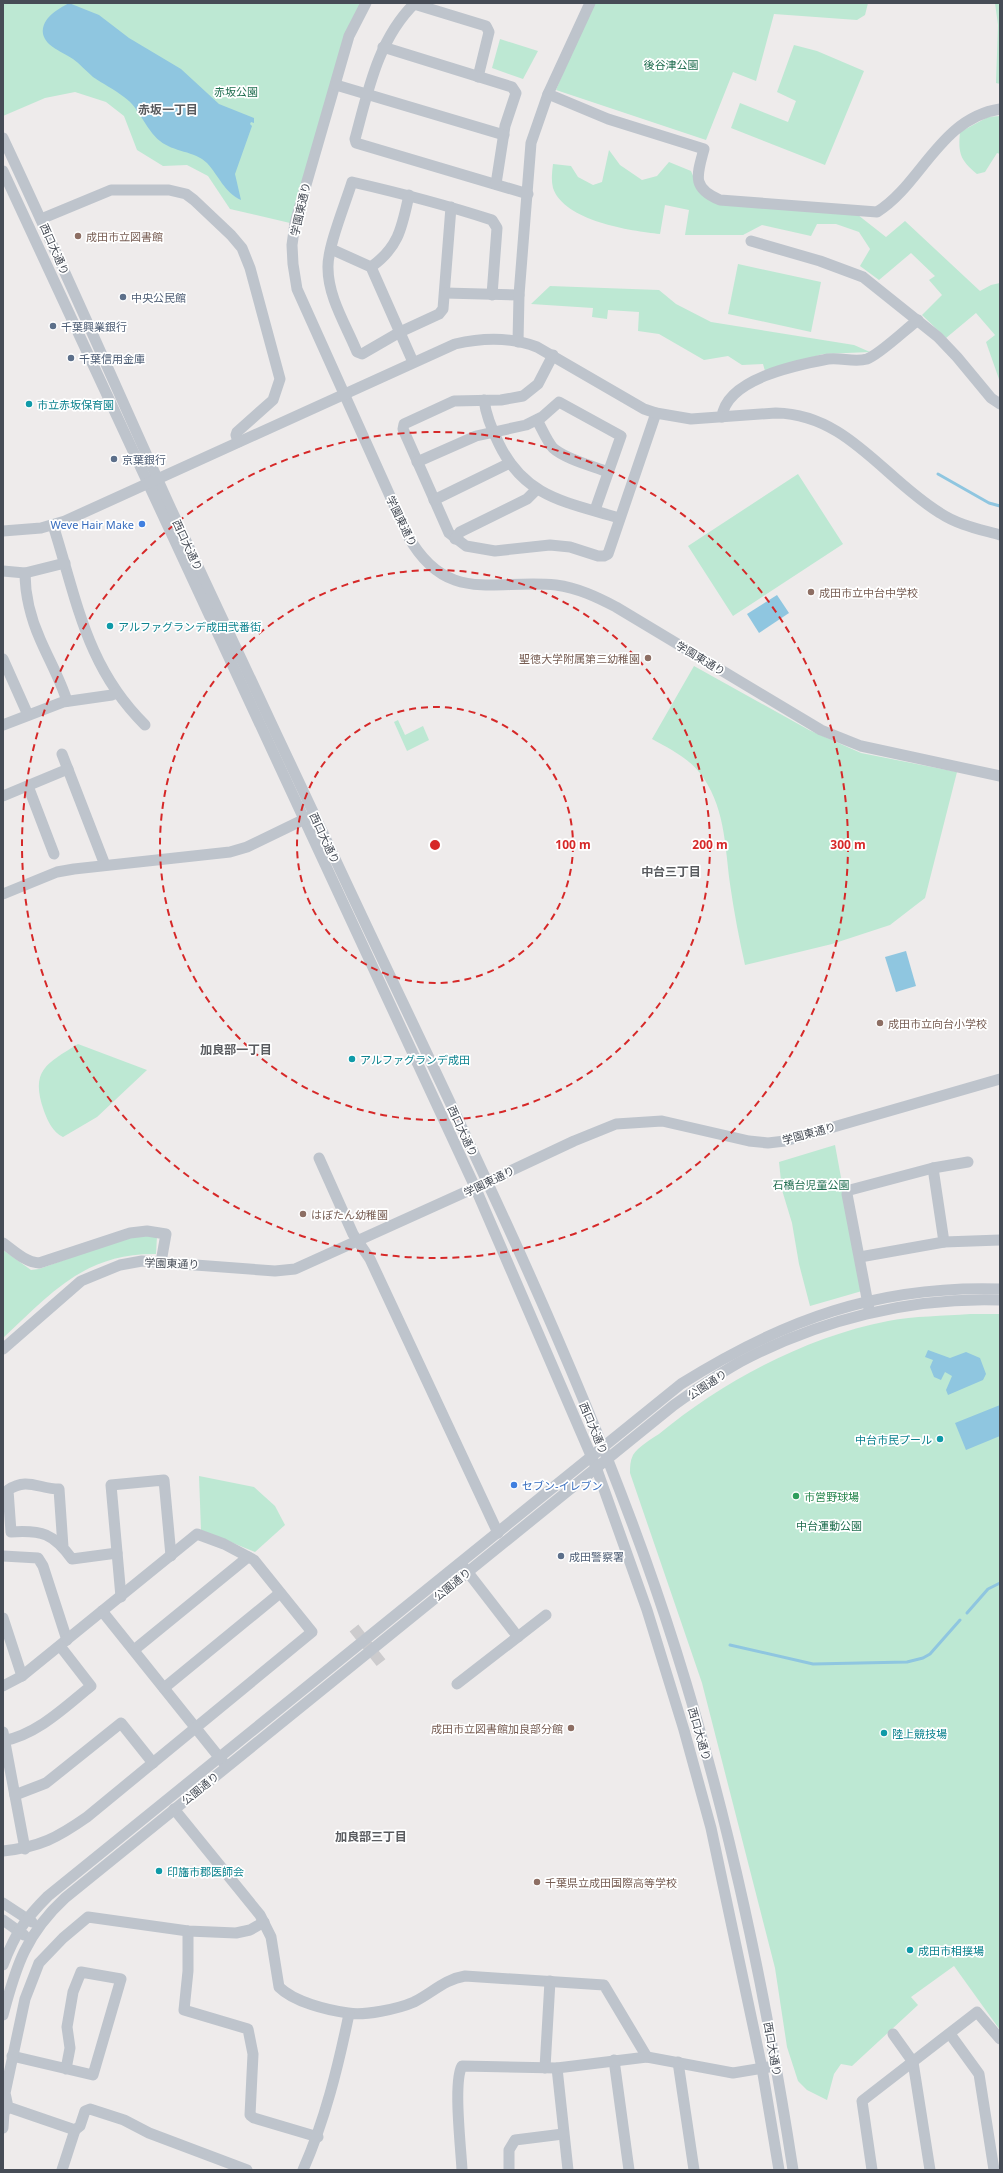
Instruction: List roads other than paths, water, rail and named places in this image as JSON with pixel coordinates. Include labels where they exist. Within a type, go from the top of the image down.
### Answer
[{"type":"street","name":"学園東通り","points":[[366,3],[349,36],[336,85],[314,152],[295,223],[292,245],[293,264],[297,289],[408,536],[418,554],[429,565],[444,576],[462,583],[476,586],[556,585],[591,594],[616,606],[821,730],[861,746],[1000,776]]},
{"type":"street","points":[[478,77],[489,32],[486,26],[415,3],[398,21],[383,47],[354,139],[356,143],[528,194]]},
{"type":"street","points":[[518,342],[519,295],[531,143],[548,94],[590,3]]},
{"type":"street","points":[[383,47],[512,87],[515,90],[516,93],[504,135],[496,184]]},
{"type":"street","points":[[336,85],[504,135]]},
{"type":"street","points":[[548,94],[608,119],[704,150],[696,175],[698,182],[707,194],[720,200],[877,212],[884,208],[902,190],[930,154],[965,123],[986,111],[1000,109]]},
{"type":"street","name":"西口大通り","points":[[3,138],[158,479],[539,1297],[634,1530],[699,1729],[746,1909],[777,2065],[793,2170]]},
{"type":"street","name":"西口大通り","points":[[3,171],[475,1187],[594,1462],[623,1542],[684,1730],[711,1828],[748,1997],[762,2068],[779,2170]]},
{"type":"street","points":[[451,207],[445,293],[443,309],[440,314],[400,332],[362,354],[357,352],[330,284],[328,266],[331,249],[352,182],[409,195],[451,207],[492,220],[497,228],[492,295]]},
{"type":"street","points":[[41,219],[110,190],[169,190],[186,194],[231,235],[242,248],[250,268],[280,379],[273,400],[237,432],[236,435],[238,442]]},
{"type":"street","points":[[371,266],[385,257],[394,243],[402,228],[409,195]]},
{"type":"street","points":[[751,241],[854,273],[862,277],[918,320],[943,342],[991,398],[1000,404]]},
{"type":"street","points":[[331,249],[371,266],[413,362]]},
{"type":"street","points":[[445,293],[519,295]]},
{"type":"street","points":[[722,417],[724,404],[745,384],[788,369],[829,359],[852,360],[870,358],[918,320]]},
{"type":"street","points":[[3,531],[23,531],[53,525],[148,484],[343,393],[454,344],[467,341],[492,340],[518,342],[537,347],[644,409],[656,413],[691,419],[788,413],[808,418],[830,427],[852,441],[938,513],[964,525],[1000,535]]},
{"type":"street","points":[[552,355],[538,384],[529,393],[515,398],[454,401],[406,422],[403,429],[449,533],[466,546],[481,550],[495,551],[550,545],[570,547],[604,556],[608,554],[656,413]]},
{"type":"street","points":[[484,400],[493,431],[510,464],[523,479],[537,489],[556,498],[620,518]]},
{"type":"street","points":[[417,462],[476,436],[493,431],[526,425],[537,420],[559,402],[621,436],[595,510]]},
{"type":"street","points":[[537,420],[552,447],[557,451],[580,462],[608,472]]},
{"type":"street","points":[[434,500],[510,464]]},
{"type":"street","points":[[455,539],[460,532],[527,499],[537,489]]},
{"type":"street","points":[[53,525],[85,631],[117,693],[145,725]]},
{"type":"street","points":[[3,572],[25,573],[65,563]]},
{"type":"street","points":[[25,573],[33,617],[39,638],[57,674],[67,701]]},
{"type":"street","points":[[3,659],[28,715]]},
{"type":"street","points":[[3,725],[67,701],[117,693]]},
{"type":"street","points":[[62,754],[105,865]]},
{"type":"street","points":[[3,796],[68,769]]},
{"type":"street","points":[[28,786],[54,854]]},
{"type":"street","points":[[3,894],[61,871],[230,852],[246,847],[314,814]]},
{"type":"street","name":"学園東通り","points":[[3,1349],[81,1281],[120,1266],[142,1261],[275,1270],[295,1268],[587,1135],[616,1124],[662,1121],[749,1141],[768,1143],[792,1138],[1000,1079]]},
{"type":"street","points":[[319,1158],[353,1234],[370,1259],[498,1533]]},
{"type":"street","points":[[870,1313],[847,1194],[850,1190],[933,1168],[968,1162]]},
{"type":"street","points":[[933,1168],[944,1242]]},
{"type":"street","points":[[3,1243],[22,1257],[32,1262],[39,1263],[130,1233],[147,1231],[166,1234],[161,1262]]},
{"type":"street","points":[[860,1257],[944,1242],[1000,1240]]},
{"type":"street","name":"公園通り","points":[[3,1965],[18,1930],[27,1917],[48,1896],[460,1563],[604,1454],[681,1384],[722,1358],[788,1326],[844,1307],[921,1292],[1000,1289]]},
{"type":"street","name":"公園通り","points":[[604,1454],[674,1405],[740,1363],[799,1336],[828,1325],[870,1313],[932,1303],[1000,1300]]},
{"type":"street","name":"公園通り","points":[[3,2015],[12,1981],[29,1939],[65,1898],[467,1572],[594,1462]]},
{"type":"street","points":[[121,1597],[111,1485],[164,1480],[171,1556]]},
{"type":"street","points":[[63,1547],[59,1489],[48,1489],[22,1483],[8,1490],[11,1532],[31,1531],[45,1535],[56,1540],[72,1559],[117,1553]]},
{"type":"street","points":[[3,1686],[22,1676],[197,1534],[224,1544],[254,1560],[312,1632],[153,1763],[67,1831],[54,1839],[25,1849],[3,1851]]},
{"type":"street","points":[[3,1556],[38,1558],[43,1566],[64,1643],[91,1686],[38,1727],[15,1738],[4,1738],[25,1849]]},
{"type":"street","points":[[134,1650],[248,1557]]},
{"type":"street","points":[[460,1563],[518,1637]]},
{"type":"street","points":[[164,1688],[280,1593]]},
{"type":"street","points":[[102,1611],[227,1766]]},
{"type":"street","points":[[457,1684],[546,1615]]},
{"type":"street","points":[[3,1618],[22,1676]]},
{"type":"street","points":[[15,1795],[46,1783],[121,1723],[153,1763]]},
{"type":"street","points":[[174,1809],[264,1922],[271,1937],[280,1987],[297,1999],[349,2014],[387,2010],[413,2002],[452,1978],[466,1976],[604,1984],[647,2057]]},
{"type":"street","points":[[3,1903],[27,1917],[38,1928]]},
{"type":"street","points":[[3,2128],[4,2113],[8,2107],[5,2093],[12,2056],[25,1999],[39,1963],[63,1938],[88,1917],[188,1931],[236,1932],[250,1930],[264,1922]]},
{"type":"street","points":[[3,1920],[29,1939]]},
{"type":"street","points":[[188,1931],[188,1971],[184,2010],[248,2029],[253,2054],[250,2115],[254,2118],[318,2137]]},
{"type":"street","points":[[12,2056],[66,2069],[92,2075],[121,1979],[81,1972],[74,1992],[67,2027],[70,2048],[66,2069]]},
{"type":"street","points":[[550,1981],[551,2068],[568,2170]]},
{"type":"street","points":[[748,1997],[763,1994]]},
{"type":"street","points":[[872,2170],[862,2101],[977,2012],[1000,2039]]},
{"type":"street","points":[[303,2170],[318,2137],[339,2060],[349,2014]]},
{"type":"street","points":[[893,2034],[913,2062],[930,2170]]},
{"type":"street","points":[[950,2034],[979,2074],[994,2170]]},
{"type":"street","points":[[462,2170],[458,2090],[458,2072],[462,2066],[551,2068],[647,2057],[733,2073],[777,2065]]},
{"type":"street","points":[[614,2060],[629,2170]]},
{"type":"street","points":[[678,2062],[694,2170]]},
{"type":"street","points":[[8,2107],[75,2130]]},
{"type":"street","points":[[62,2170],[75,2130],[80,2126],[85,2111],[90,2109],[124,2120],[149,2133],[247,2170]]},
{"type":"street","points":[[509,2170],[509,2150],[515,2140],[563,2134]]},
{"type":"water","points":[[69,3],[99,15],[129,38],[181,69],[219,104],[254,118],[254,123],[251,122],[250,124],[252,126],[235,174],[241,200],[230,193],[207,163],[196,156],[165,145],[150,131],[130,102],[116,91],[93,77],[69,56],[51,46],[43,34],[45,23],[51,15]]},
{"type":"water","points":[[777,595],[789,613],[759,633],[747,614]]},
{"type":"water","points":[[906,951],[916,986],[896,992],[885,957]]},
{"type":"water","points":[[928,1350],[950,1358],[966,1352],[980,1358],[986,1374],[983,1380],[948,1395],[946,1390],[952,1376],[945,1372],[941,1380],[934,1377],[930,1367],[933,1360],[925,1357]]},
{"type":"water","points":[[1000,1405],[1000,1436],[966,1450],[955,1423]]},
{"type":"waterway","points":[[938,474],[989,503],[1000,506]]},
{"type":"waterway","points":[[967,1613],[988,1589],[1000,1583]]},
{"type":"waterway","points":[[730,1645],[813,1664],[907,1662],[923,1658],[930,1654],[960,1620]]},
{"type":"tunnel","points":[[354,1628],[382,1664]]},
{"type":"place","name":"成田市立図書館","points":[[78,236]]},
{"type":"place","name":"中央公民館","points":[[123,297]]},
{"type":"place","name":"千葉興業銀行","points":[[53,326]]},
{"type":"place","name":"千葉信用金庫","points":[[71,358]]},
{"type":"place","name":"市立赤坂保育園","points":[[29,404]]},
{"type":"place","name":"京葉銀行","points":[[114,459]]},
{"type":"place","name":"Weve Hair Make","points":[[142,524]]},
{"type":"place","name":"成田市立中台中学校","points":[[811,592]]},
{"type":"place","name":"アルファグランデ成田弐番街","points":[[110,626]]},
{"type":"place","name":"聖徳大学附属第三幼稚園","points":[[648,658]]},
{"type":"place","name":"成田市立向台小学校","points":[[880,1023]]},
{"type":"place","name":"アルファグランデ成田","points":[[352,1059]]},
{"type":"place","name":"はぼたん幼稚園","points":[[303,1214]]},
{"type":"place","name":"中台市民プール","points":[[940,1439]]},
{"type":"place","name":"セブン-イレブン","points":[[514,1485]]},
{"type":"place","name":"市営野球場","points":[[796,1496]]},
{"type":"place","name":"成田警察署","points":[[561,1556]]},
{"type":"place","name":"成田市立図書館加良部分館","points":[[571,1728]]},
{"type":"place","name":"陸上競技場","points":[[884,1733]]},
{"type":"place","name":"印旛市郡医師会","points":[[159,1871]]},
{"type":"place","name":"千葉県立成田国際高等学校","points":[[537,1882]]},
{"type":"place","name":"成田市相撲場","points":[[910,1950]]},
{"type":"district","name":"赤坂一丁目","points":[[168,109]]},
{"type":"district","name":"中台三丁目","points":[[671,871]]},
{"type":"district","name":"加良部一丁目","points":[[236,1049]]},
{"type":"district","name":"加良部三丁目","points":[[371,1836]]},
{"type":"park label","name":"後谷津公園","points":[[671,64]]},
{"type":"park label","name":"赤坂公園","points":[[236,91]]},
{"type":"park label","name":"石橋台児童公園","points":[[811,1184]]},
{"type":"park label","name":"中台運動公園","points":[[829,1525]]}]
